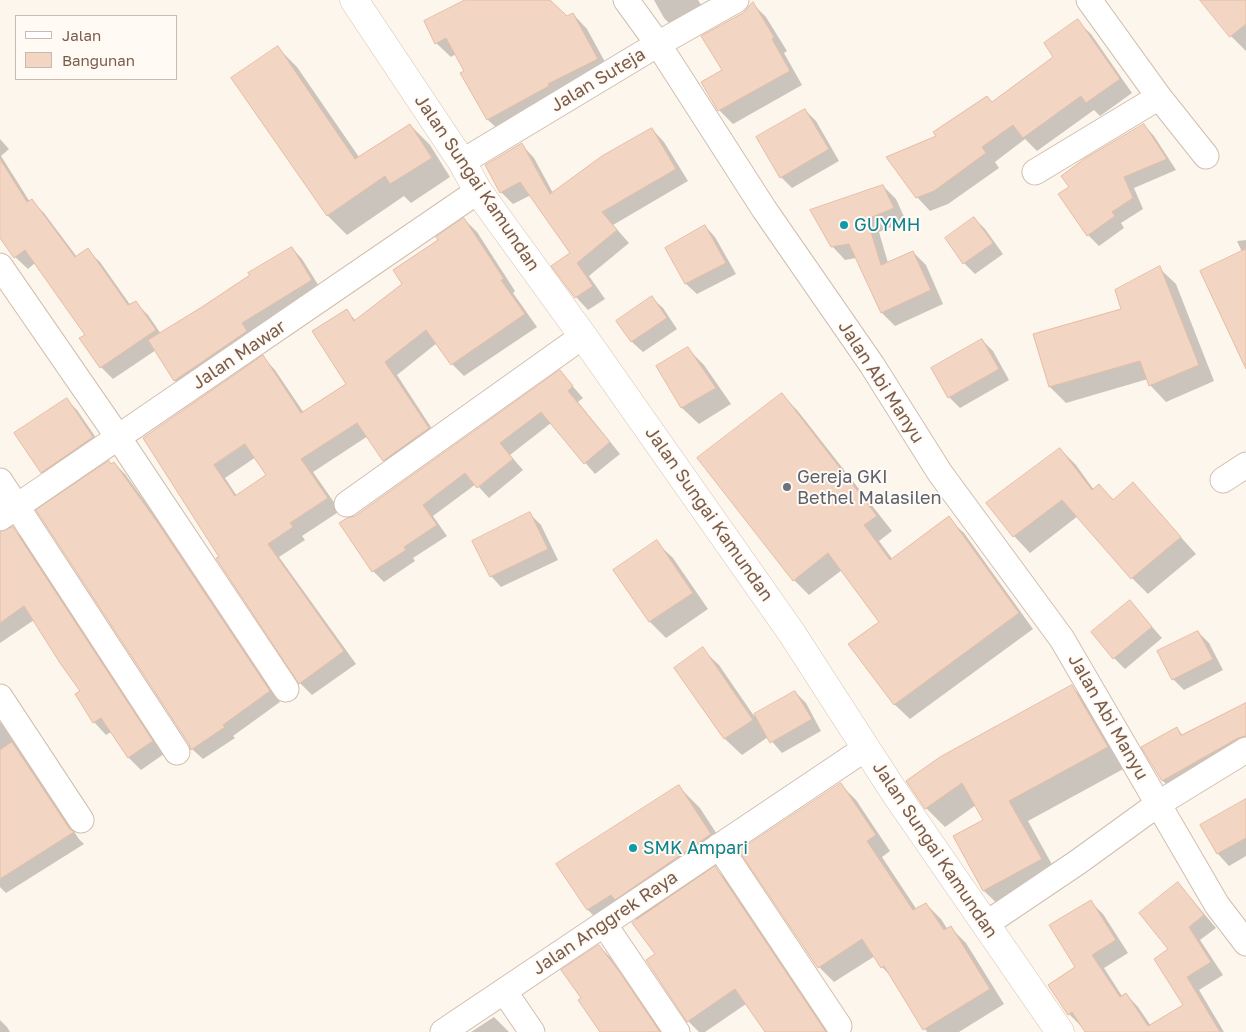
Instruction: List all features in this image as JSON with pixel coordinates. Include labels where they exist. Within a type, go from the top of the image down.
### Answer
[{"type":"main road","name":"Jalan Sungai Kamundan","points":[[354,0],[462,162],[478,191],[583,336],[791,632],[936,854],[1060,1032]]},
{"type":"street","name":"Jalan Abi Manyu","points":[[626,0],[658,44],[764,209],[872,365],[940,473],[1062,639],[1217,905],[1246,943]]},
{"type":"street","name":"Jalan Suteja","points":[[462,162],[658,44],[736,0]]},
{"type":"street","points":[[1089,0],[1159,97],[1206,156]]},
{"type":"street","points":[[1035,172],[1159,97]]},
{"type":"street","name":"Jalan Mawar","points":[[8,512],[478,191]]},
{"type":"street","points":[[0,266],[118,437],[286,689]]},
{"type":"street","points":[[347,504],[583,336]]},
{"type":"street","points":[[1223,480],[1246,465]]},
{"type":"street","points":[[0,481],[8,512],[177,752]]},
{"type":"street","points":[[0,697],[81,820]]},
{"type":"street","name":"Jalan Anggrek Raya","points":[[443,1032],[866,748]]},
{"type":"street","points":[[986,924],[1078,862],[1158,804],[1246,750]]},
{"type":"street","points":[[719,846],[839,1026]]},
{"type":"street","points":[[604,924],[677,1032]]},
{"type":"street","points":[[504,991],[532,1032]]},
{"type":"building","points":[[465,0],[550,0],[567,16],[573,13],[598,59],[548,84],[549,86],[487,120],[460,73],[464,71],[446,38],[435,44],[424,21]]},
{"type":"building","points":[[1200,0],[1246,0],[1246,24],[1230,37]]},
{"type":"building","points":[[753,2],[774,37],[772,39],[790,71],[718,111],[701,82],[722,70],[701,36],[743,13]]},
{"type":"building","points":[[1078,19],[1120,79],[1086,103],[1081,96],[1023,138],[1013,125],[982,147],[986,153],[934,191],[916,198],[886,157],[936,136],[933,132],[987,96],[992,102],[1053,57],[1044,43]]},
{"type":"building","points":[[278,46],[355,159],[410,124],[432,158],[390,184],[385,176],[327,216],[231,78]]},
{"type":"building","points":[[805,109],[829,149],[780,178],[756,137]]},
{"type":"building","points":[[1144,124],[1167,159],[1124,177],[1133,198],[1112,212],[1115,216],[1087,236],[1058,194],[1069,187],[1061,176],[1084,159]]},
{"type":"building","points":[[652,128],[676,169],[602,212],[617,230],[577,263],[593,286],[575,298],[551,266],[570,253],[520,182],[500,193],[485,165],[522,143],[550,194],[602,156]]},
{"type":"building","points":[[0,159],[27,202],[32,199],[75,257],[88,248],[128,305],[136,301],[156,330],[100,368],[79,338],[85,335],[25,250],[14,258],[0,238]]},
{"type":"building","points":[[883,185],[894,208],[867,219],[881,265],[913,251],[931,290],[881,313],[849,244],[831,247],[810,210]]},
{"type":"building","points":[[974,217],[993,243],[963,264],[945,238]]},
{"type":"building","points":[[464,218],[504,279],[501,280],[525,314],[451,365],[426,330],[385,362],[429,428],[383,461],[357,423],[301,459],[328,498],[290,523],[293,527],[268,544],[344,651],[299,684],[216,558],[219,557],[143,438],[263,355],[301,413],[346,384],[312,331],[347,309],[354,321],[402,284],[393,270],[438,240],[436,237]],"holes":[[[245,444],[266,475],[235,496],[214,465]]]},
{"type":"building","points":[[705,225],[726,263],[685,284],[665,248]]},
{"type":"building","points":[[292,247],[312,280],[242,323],[247,331],[174,381],[148,340],[250,275],[248,273]]},
{"type":"building","points":[[1246,249],[1246,369],[1200,271]]},
{"type":"building","points":[[1160,266],[1199,365],[1149,386],[1140,361],[1049,387],[1033,334],[1121,309],[1115,290]]},
{"type":"building","points":[[652,296],[667,318],[631,342],[616,321]]},
{"type":"building","points":[[982,339],[999,369],[948,398],[931,368]]},
{"type":"building","points":[[688,347],[716,388],[681,408],[656,366]]},
{"type":"building","points":[[560,370],[573,386],[568,391],[610,442],[584,464],[541,412],[500,443],[513,459],[477,488],[465,473],[423,505],[437,525],[404,547],[406,550],[372,572],[339,523],[355,516]]},
{"type":"building","points":[[782,393],[877,516],[864,525],[890,560],[949,516],[1019,613],[894,705],[848,644],[879,622],[828,553],[793,581],[697,458]]},
{"type":"building","points":[[67,398],[93,437],[41,473],[14,433]]},
{"type":"building","points":[[1060,448],[1092,490],[1099,484],[1113,500],[1133,482],[1181,537],[1131,579],[1062,500],[1013,537],[986,503]]},
{"type":"building","points":[[109,461],[111,464],[114,462],[158,523],[270,691],[223,725],[225,727],[191,750],[189,744],[36,510]]},
{"type":"building","points":[[530,512],[548,549],[490,577],[472,541]]},
{"type":"building","points":[[13,527],[153,741],[128,758],[101,718],[93,723],[75,694],[80,691],[24,606],[0,623],[0,532]]},
{"type":"building","points":[[657,540],[693,593],[649,622],[613,570]]},
{"type":"building","points":[[1130,600],[1152,627],[1113,659],[1091,632]]},
{"type":"building","points":[[1198,631],[1213,659],[1172,680],[1157,651]]},
{"type":"building","points":[[703,647],[753,720],[724,739],[674,668]]},
{"type":"building","points":[[1072,685],[1108,747],[1009,801],[1042,859],[983,891],[953,836],[983,820],[962,783],[925,809],[906,781],[940,757]]},
{"type":"building","points":[[795,691],[812,719],[770,743],[754,714]]},
{"type":"building","points":[[1246,703],[1246,736],[1238,738],[1162,781],[1141,747],[1177,727],[1181,735]]},
{"type":"building","points":[[12,742],[69,828],[74,832],[0,879],[0,750]]},
{"type":"building","points":[[841,783],[876,835],[867,841],[913,910],[926,903],[944,930],[951,926],[990,989],[923,1030],[884,966],[881,968],[862,939],[818,968],[739,851]]},
{"type":"building","name":"SMK Ampari","points":[[679,785],[711,834],[615,900],[611,895],[587,910],[556,864]]},
{"type":"building","points":[[1246,799],[1246,838],[1217,854],[1200,825]]},
{"type":"building","points":[[715,866],[826,1032],[765,1032],[735,989],[687,1022],[646,960],[655,954],[632,923]]},
{"type":"building","points":[[1178,882],[1204,915],[1189,927],[1211,962],[1187,977],[1220,1032],[1085,1032],[1072,1012],[1068,1015],[1048,985],[1075,967],[1049,925],[1091,900],[1116,940],[1092,955],[1120,997],[1126,993],[1148,1026],[1183,1005],[1154,959],[1168,949],[1139,913]]},
{"type":"building","points":[[599,945],[660,1032],[600,1032],[578,1000],[581,998],[561,970]]},
{"type":"place","name":"GUYMH","points":[[844,225]]},
{"type":"place","name":"Gereja GKI Bethel Malasilen","points":[[787,487]]},
{"type":"place","name":"SMK Ampari","points":[[633,848]]}]
